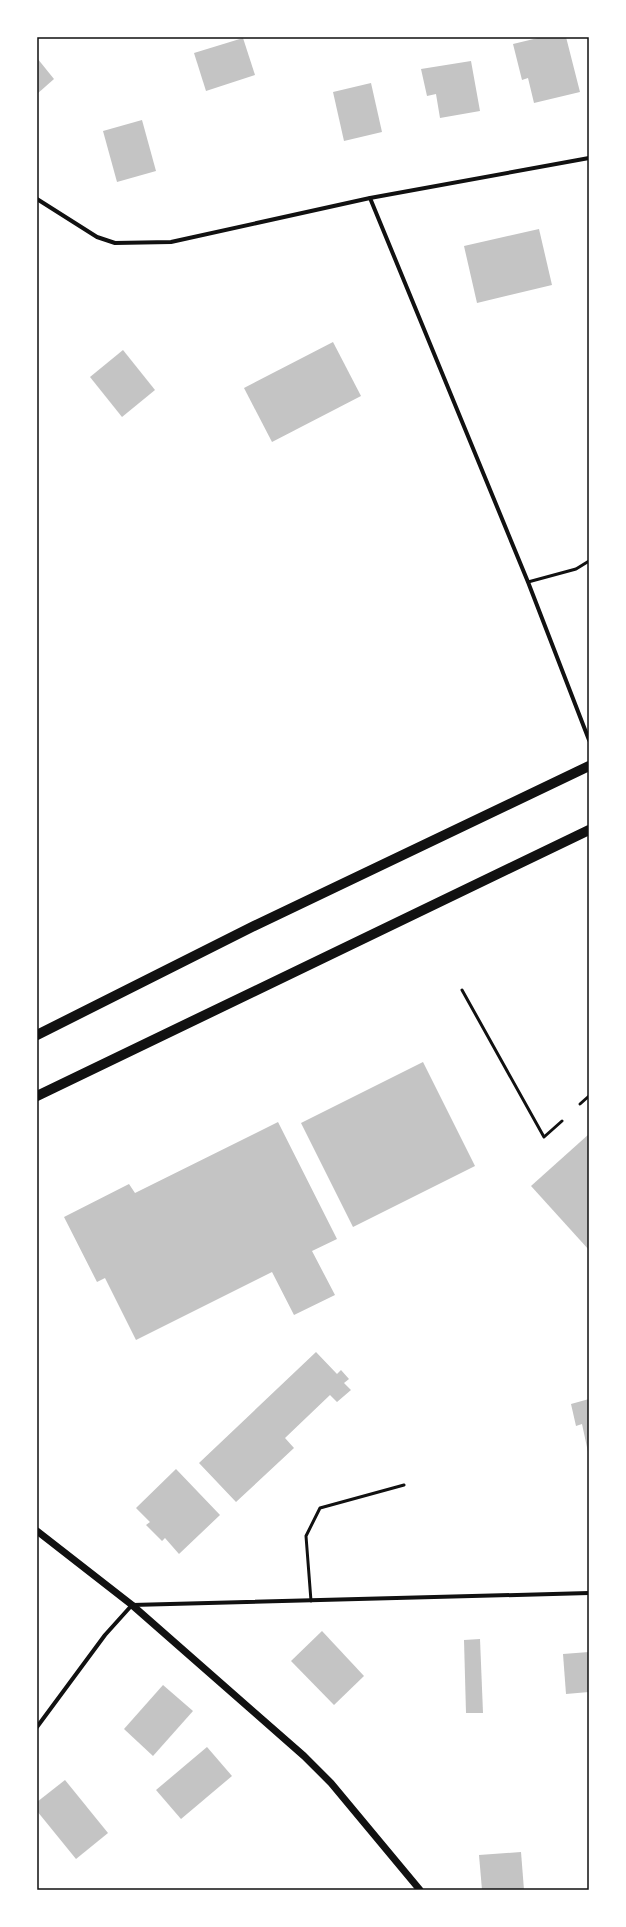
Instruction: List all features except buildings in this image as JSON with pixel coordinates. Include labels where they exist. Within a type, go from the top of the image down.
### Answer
[{"type":"main road","points":[[37,1035],[254,926],[589,766]]},
{"type":"main road","points":[[37,1096],[589,830]]},
{"type":"street","points":[[37,199],[97,237],[115,243],[171,242],[370,198],[589,158]]},
{"type":"street","points":[[370,198],[528,582],[589,740]]},
{"type":"street","points":[[37,1531],[132,1605],[304,1756],[331,1783],[420,1890]]},
{"type":"street","points":[[37,1727],[105,1635],[132,1605],[589,1593]]},
{"type":"lane","points":[[528,582],[576,568],[589,561]]},
{"type":"lane","points":[[462,990],[544,1137],[562,1120]]},
{"type":"lane","points":[[580,1104],[589,1096]]},
{"type":"lane","points":[[311,1601],[306,1536],[320,1508],[404,1485]]}]
